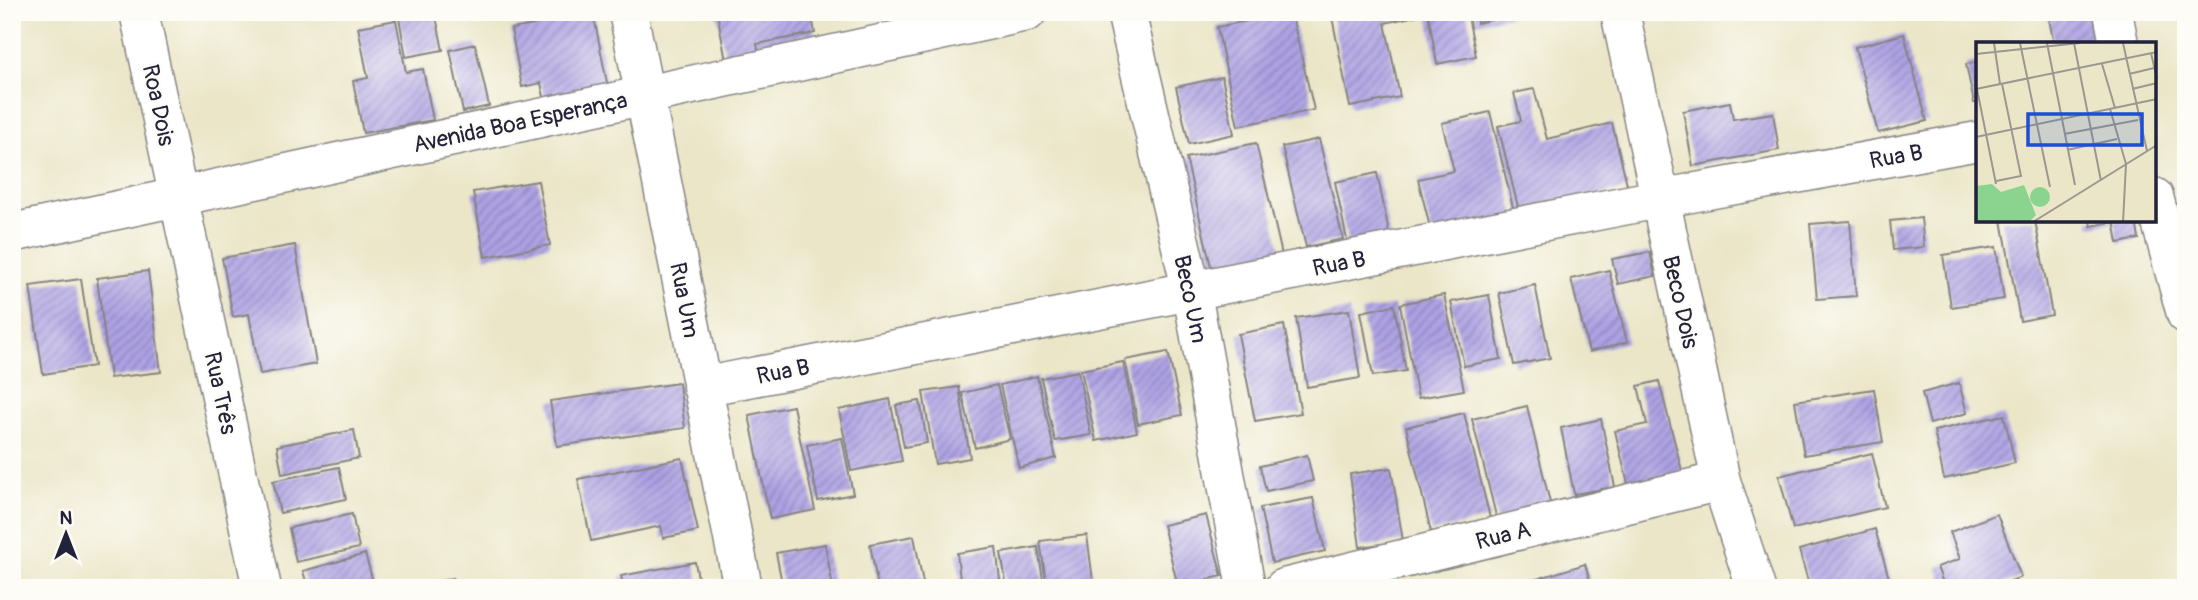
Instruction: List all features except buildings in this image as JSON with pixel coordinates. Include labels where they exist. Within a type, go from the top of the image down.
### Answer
[{"type":"street","name":"Roa Dois","points":[[139,12],[179,198]]},
{"type":"street","name":"Rua Um","points":[[628,12],[743,588]]},
{"type":"street","name":"Avenida Boa Esperança","points":[[12,233],[1027,12]]},
{"type":"street","name":"Beco Um","points":[[1126,12],[1192,293],[1246,588]]},
{"type":"street","name":"Beco Dois","points":[[1620,12],[1658,199],[1721,481],[1756,588]]},
{"type":"street","points":[[2113,12],[2119,42]]},
{"type":"street","name":"Rua B","points":[[702,387],[1192,293],[1658,199],[1976,141]]},
{"type":"street","name":"Rua Três","points":[[179,198],[262,588]]},
{"type":"street","points":[[2156,204],[2186,314]]},
{"type":"street","name":"Rua A","points":[[1284,588],[1721,481]]}]
